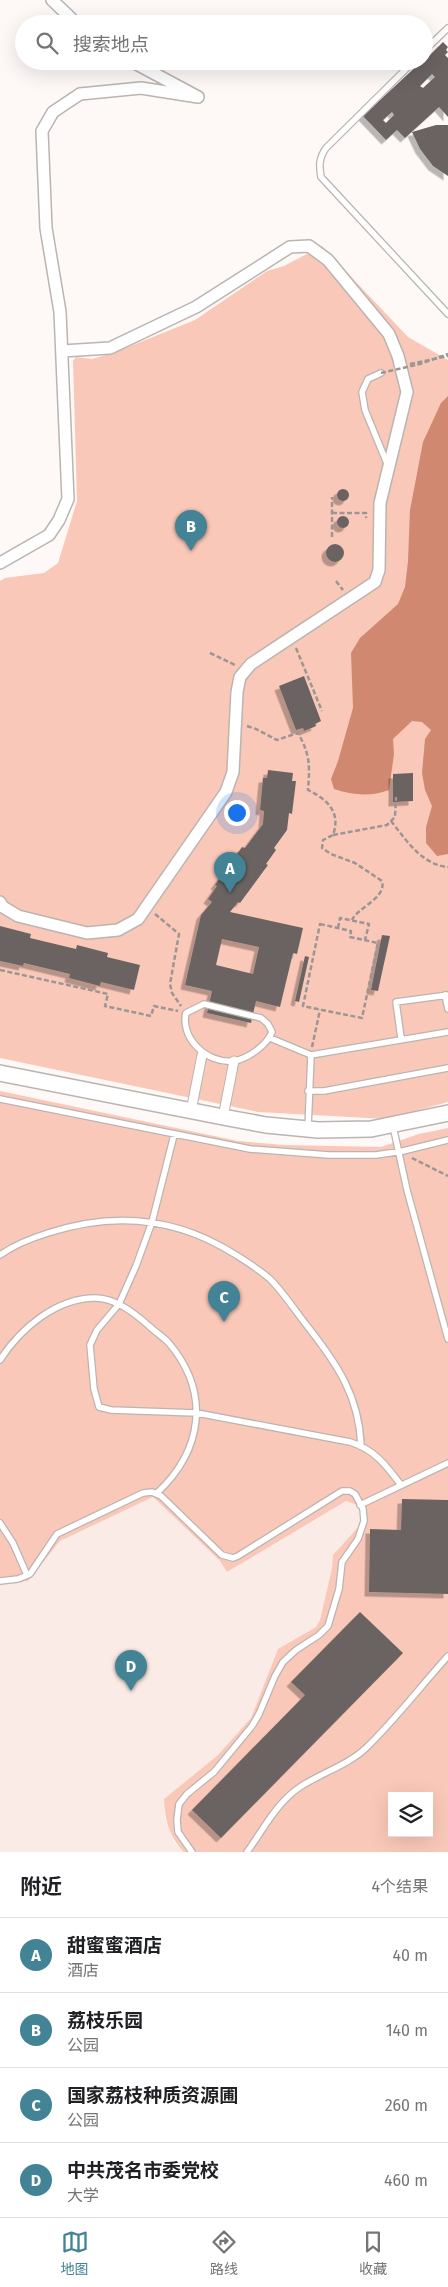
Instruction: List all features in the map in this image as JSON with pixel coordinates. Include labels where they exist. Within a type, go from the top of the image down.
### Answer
[{"type":"main road","points":[[0,1073],[223,1117],[308,1129],[372,1129],[448,1113]]},
{"type":"street","points":[[52,0],[68,15]]},
{"type":"street","points":[[0,563],[49,535],[59,520],[68,499],[60,312],[46,228],[42,131],[53,112],[80,94],[141,88],[198,97],[148,70]]},
{"type":"street","points":[[0,902],[3,907],[18,916],[86,933],[122,929],[138,919],[226,792],[233,772],[237,692],[240,677],[251,664],[375,582],[380,570],[380,504],[407,392],[401,365],[389,334],[328,260],[309,246],[290,247],[196,307],[110,348],[62,351]]},
{"type":"street","points":[[191,1111],[202,1056]]},
{"type":"street","points":[[223,1117],[234,1061]]},
{"type":"lane","points":[[433,42],[448,28]]},
{"type":"lane","points":[[405,70],[326,148],[320,157],[321,177],[448,314]]},
{"type":"lane","points":[[381,373],[368,379],[362,392],[365,410],[388,467]]},
{"type":"lane","points":[[401,1038],[396,1002],[447,995],[448,1009]]},
{"type":"lane","points":[[204,1004],[261,1018],[268,1024],[272,1032],[270,1038],[255,1050],[234,1061],[211,1056],[201,1050],[191,1040],[184,1026],[186,1013],[192,1008],[204,1004]]},
{"type":"lane","points":[[270,1038],[311,1055],[401,1038],[448,1032]]},
{"type":"lane","points":[[308,1129],[308,1091],[311,1055]]},
{"type":"lane","points":[[308,1091],[324,1091],[448,1068]]},
{"type":"lane","points":[[0,1099],[174,1135],[250,1149],[285,1153],[360,1155],[399,1152],[448,1140]]},
{"type":"lane","points":[[393,1126],[407,1190],[448,1339]]},
{"type":"lane","points":[[174,1135],[152,1222],[136,1266],[119,1304],[97,1330],[90,1345],[94,1389],[99,1407],[111,1410],[197,1413],[280,1427],[361,1445],[384,1462],[401,1485]]},
{"type":"lane","points":[[0,1255],[36,1237],[84,1223],[111,1220],[152,1222],[186,1229],[217,1243],[270,1280],[332,1358],[343,1376],[350,1393],[361,1445]]},
{"type":"lane","points":[[0,1360],[20,1335],[51,1310],[85,1299],[109,1300],[119,1304],[140,1318],[168,1342],[185,1368],[195,1391],[197,1413],[191,1444],[182,1465],[157,1493]]},
{"type":"lane","points":[[360,1505],[448,1463]]},
{"type":"lane","points":[[0,1581],[18,1579],[27,1575],[33,1570],[57,1534],[143,1492],[157,1493],[222,1555],[233,1558],[251,1549],[342,1491],[350,1491],[355,1494],[364,1515],[363,1528],[358,1539],[342,1562],[339,1588],[328,1626],[319,1636],[296,1650],[283,1662],[274,1676],[260,1714],[252,1726],[214,1772],[187,1794],[179,1804],[178,1832],[192,1852]]},
{"type":"lane","points":[[0,1523],[13,1543],[27,1575]]},
{"type":"lane","points":[[247,1852],[278,1807],[289,1796],[298,1788],[344,1763],[365,1749],[448,1656]]},
{"type":"path","points":[[401,365],[448,355]]},
{"type":"path","points":[[381,373],[448,355]]},
{"type":"path","points":[[332,497],[332,537]]},
{"type":"path","points":[[332,513],[366,513],[366,523]]},
{"type":"path","points":[[291,637],[322,711]]},
{"type":"path","points":[[210,653],[246,670]]},
{"type":"path","points":[[236,723],[256,729],[277,740],[298,732],[307,749],[310,768],[308,790],[323,797],[332,808],[336,825],[333,836]]},
{"type":"path","points":[[352,920],[380,893],[384,886],[382,881],[355,863],[331,854],[322,848],[323,840],[333,836],[387,825],[395,817],[396,797]]},
{"type":"path","points":[[391,821],[417,852],[430,862],[448,867]]},
{"type":"path","points":[[146,907],[179,934],[170,984],[172,993],[186,1013]]},
{"type":"path","points":[[338,928],[340,918],[369,924],[365,940]]},
{"type":"path","points":[[320,924],[351,931],[350,937],[365,940],[378,943],[362,1018],[304,1006],[320,924]]},
{"type":"path","points":[[0,970],[108,994],[105,1006],[152,1016],[154,1006],[186,1013]]},
{"type":"path","points":[[311,1055],[320,1010]]},
{"type":"path","points":[[399,1152],[448,1176]]},
{"type":"shaded area","points":[[322,246],[408,337],[448,360],[448,1102],[386,1119],[258,1112],[0,1058],[0,581],[5,578],[44,573],[58,563],[77,501],[73,361],[76,357],[92,359],[113,353],[195,320],[267,271],[284,266]]},
{"type":"shaded area","points":[[448,396],[448,854],[437,856],[426,843],[426,827],[432,806],[425,790],[422,773],[425,739],[431,730],[422,722],[412,721],[393,739],[394,754],[389,790],[368,794],[348,793],[334,789],[331,779],[353,708],[351,653],[360,638],[398,604],[405,587],[410,510],[423,442],[441,403]]},
{"type":"shaded area","points":[[0,1091],[238,1141],[284,1145],[381,1147],[419,1134],[448,1128],[448,1852],[184,1852],[171,1834],[165,1814],[164,1799],[218,1755],[251,1718],[278,1649],[316,1627],[320,1620],[332,1568],[333,1555],[361,1524],[361,1515],[357,1505],[346,1501],[227,1572],[220,1561],[153,1497],[60,1541],[28,1581],[0,1584]]},
{"type":"shaded area","points":[[153,1497],[220,1561],[227,1571],[347,1500],[358,1505],[361,1524],[333,1555],[332,1568],[320,1620],[316,1627],[278,1649],[251,1718],[218,1755],[164,1799],[165,1818],[174,1842],[184,1852],[0,1852],[0,1584],[28,1581],[60,1541]]},
{"type":"building","points":[[443,42],[448,47],[446,50],[448,52],[445,55],[448,58],[448,117],[439,107],[405,138],[397,130],[386,140],[363,116],[412,70],[433,70],[433,52]],"holes":[[[432,74],[435,77],[423,88],[420,86]],[[392,112],[394,115],[386,123],[383,120]]]},
{"type":"building","points":[[436,125],[448,125],[448,176],[433,166],[420,149],[412,132]]},
{"type":"building","points":[[341,489],[345,489],[349,495],[345,501],[341,501],[337,497],[337,493]]},
{"type":"building","points":[[341,516],[345,516],[349,522],[345,528],[341,528],[337,524],[337,520]]},
{"type":"building","points":[[335,544],[341,547],[344,553],[341,559],[335,562],[329,559],[326,553],[329,547]]},
{"type":"building","points":[[304,676],[321,721],[315,724],[316,726],[304,731],[303,728],[296,730],[279,686]]},
{"type":"building","points":[[268,770],[293,773],[292,781],[296,781],[292,814],[289,813],[287,830],[274,848],[276,850],[266,864],[268,865],[240,903],[238,902],[230,912],[303,928],[297,954],[293,953],[280,1007],[256,1001],[251,1023],[207,1013],[212,991],[185,985],[201,915],[212,902],[208,899],[217,886],[215,885],[242,847],[245,848],[263,824],[264,811],[260,810],[263,778],[267,778]],"holes":[[[222,939],[259,947],[253,974],[216,965]]]},
{"type":"building","points":[[413,773],[413,801],[393,802],[393,774]]},
{"type":"building","points":[[0,926],[31,934],[30,938],[76,949],[77,945],[108,953],[107,957],[140,965],[134,990],[101,982],[100,986],[69,978],[70,974],[24,963],[23,966],[0,961]]},
{"type":"building","points":[[382,935],[390,936],[378,991],[371,990]]},
{"type":"building","points":[[305,956],[309,957],[299,1002],[295,1001]]},
{"type":"building","points":[[402,1499],[448,1500],[448,1594],[369,1592],[370,1529],[401,1530]]},
{"type":"building","points":[[360,1612],[403,1653],[221,1838],[192,1810],[305,1695],[291,1682]]},
{"type":"place","name":"荔枝乐园","points":[[191,551]]},
{"type":"place","name":"甜蜜蜜酒店","points":[[230,893]]},
{"type":"place","name":"国家荔枝种质资源圃","points":[[224,1322]]},
{"type":"place","name":"中共茂名市委党校","points":[[131,1691]]}]
